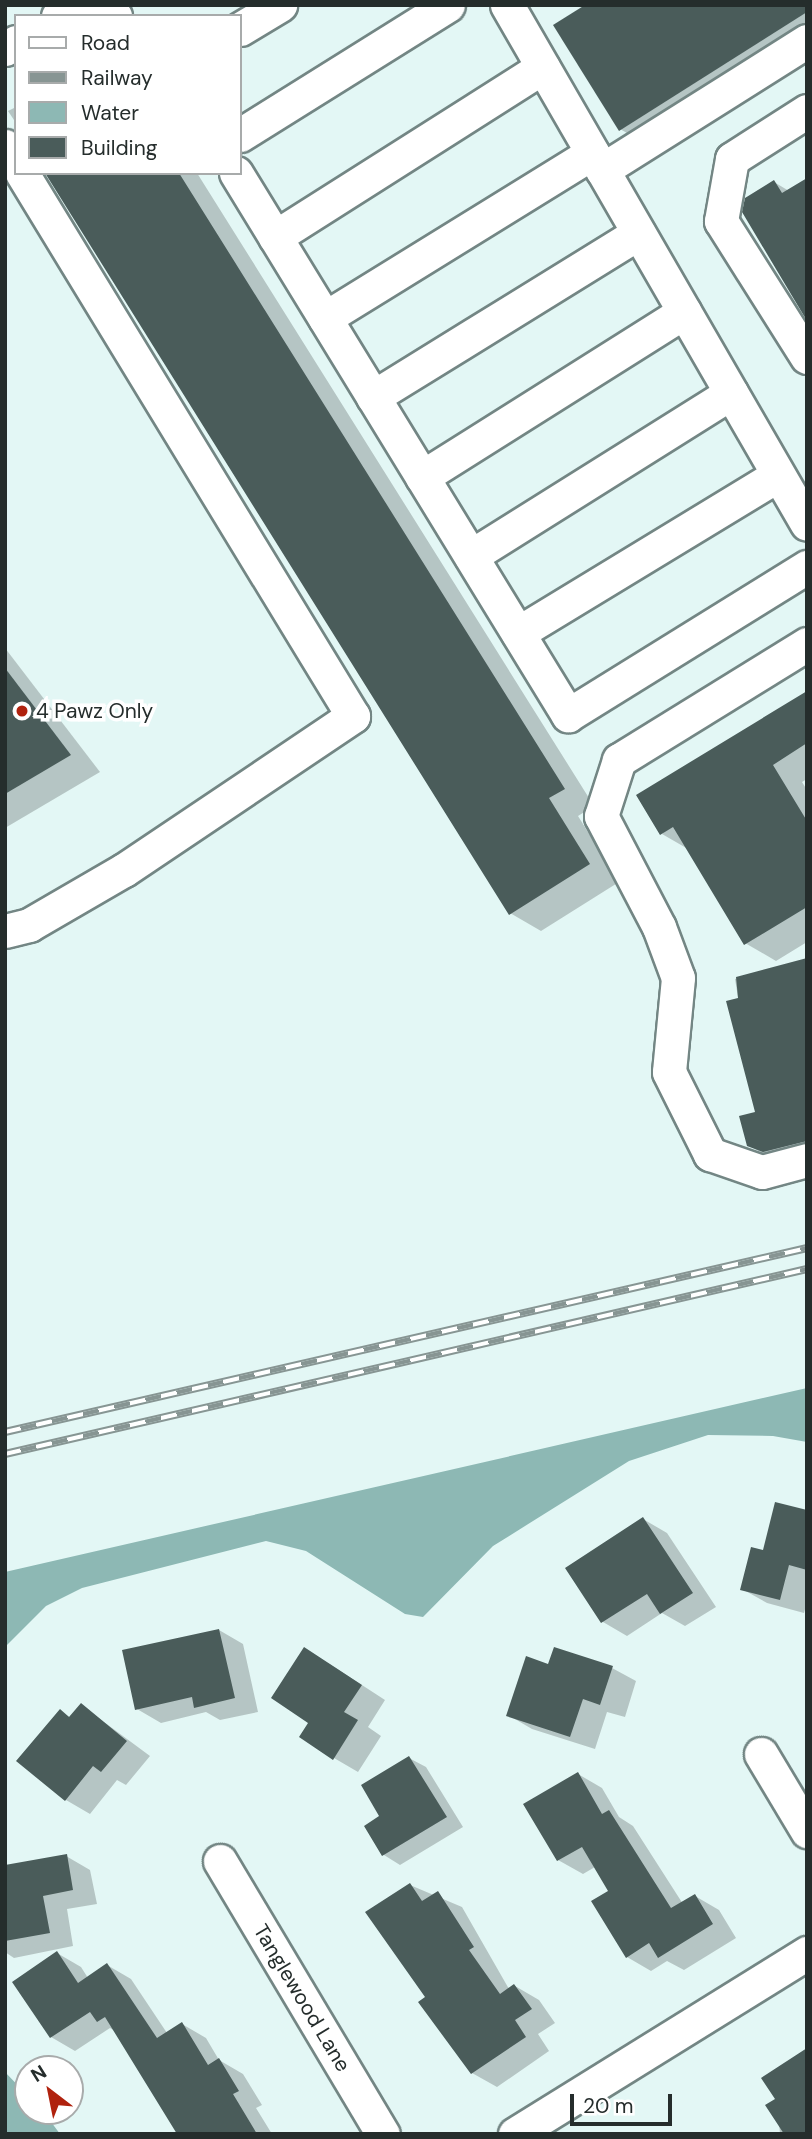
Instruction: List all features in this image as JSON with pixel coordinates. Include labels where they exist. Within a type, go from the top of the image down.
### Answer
[{"type":"street","points":[[94,5],[111,14]]},
{"type":"street","points":[[242,28],[280,5]]},
{"type":"street","points":[[507,5],[807,524]]},
{"type":"street","points":[[242,134],[443,7]]},
{"type":"street","points":[[325,318],[807,41]]},
{"type":"street","points":[[275,237],[543,67]]},
{"type":"street","points":[[807,111],[732,159],[721,221],[807,357]]},
{"type":"street","points":[[5,931],[29,925],[124,870],[354,716],[23,175]]},
{"type":"street","points":[[237,175],[568,715],[807,567]]},
{"type":"street","points":[[373,397],[639,233]]},
{"type":"street","points":[[422,477],[684,312]]},
{"type":"street","points":[[471,556],[731,393]]},
{"type":"street","points":[[518,633],[778,475]]},
{"type":"street","points":[[807,644],[619,760],[601,816],[659,927],[678,978],[669,1072],[710,1154],[762,1172],[807,1160]]},
{"type":"street","points":[[761,1754],[807,1831]]},
{"type":"street","name":"Tanglewood Lane","points":[[220,1861],[383,2134]]},
{"type":"street","points":[[515,2134],[807,1953]]},
{"type":"water","points":[[807,1388],[807,1442],[773,1436],[708,1435],[629,1461],[493,1546],[423,1617],[405,1614],[306,1551],[266,1541],[82,1588],[46,1606],[5,1647],[5,1572]]},
{"type":"water","points":[[5,2072],[14,2081],[14,2125],[53,2125],[60,2134],[5,2134]]},
{"type":"building","points":[[585,5],[807,5],[807,12],[619,131],[553,25]]},
{"type":"building","points":[[46,175],[180,175],[565,789],[549,798],[590,864],[509,915]]},
{"type":"building","points":[[807,178],[807,321],[742,212],[745,198],[774,180],[782,193]]},
{"type":"building","name":"4 Pawz Only","points":[[5,668],[71,755],[5,794]]},
{"type":"building","points":[[807,691],[807,743],[773,765],[807,821],[807,907],[744,945],[673,827],[660,835],[636,795]]},
{"type":"building","points":[[807,958],[807,1141],[763,1152],[747,1146],[739,1116],[755,1112],[726,1001],[738,998],[736,977]]},
{"type":"building","points":[[775,1502],[807,1510],[807,1570],[789,1565],[780,1600],[740,1590],[751,1547],[763,1550]]},
{"type":"building","points":[[643,1517],[693,1593],[660,1614],[647,1594],[601,1623],[565,1568]]},
{"type":"building","points":[[219,1629],[235,1698],[194,1708],[192,1697],[135,1710],[122,1650]]},
{"type":"building","points":[[304,1647],[362,1685],[344,1712],[358,1720],[333,1760],[299,1737],[308,1723],[271,1698]]},
{"type":"building","points":[[554,1647],[613,1666],[600,1705],[583,1699],[570,1737],[506,1716],[526,1656],[548,1664]]},
{"type":"building","points":[[81,1703],[127,1741],[101,1772],[93,1766],[65,1801],[16,1761],[60,1709],[69,1717]]},
{"type":"building","points":[[409,1756],[447,1817],[382,1856],[364,1826],[379,1816],[361,1785]]},
{"type":"building","points":[[578,1772],[602,1814],[609,1810],[671,1908],[695,1894],[713,1924],[658,1958],[649,1943],[626,1958],[591,1901],[608,1891],[582,1847],[557,1861],[523,1804]]},
{"type":"building","points":[[67,1854],[73,1890],[43,1896],[50,1933],[5,1941],[5,1865]]},
{"type":"building","points":[[410,1883],[422,1901],[438,1891],[474,1947],[469,1950],[500,1994],[514,1984],[532,2009],[515,2020],[526,2037],[471,2074],[418,2002],[425,1997],[365,1912]]},
{"type":"building","points":[[57,1951],[78,1983],[107,1963],[157,2038],[182,2022],[208,2065],[219,2058],[239,2091],[233,2094],[257,2134],[177,2134],[105,2017],[97,2022],[90,2012],[50,2038],[12,1982]]},
{"type":"building","points":[[807,2048],[807,2134],[784,2134],[765,2105],[775,2099],[761,2078]]},
{"type":"railway","points":[[5,1432],[807,1248]]},
{"type":"railway","points":[[5,1454],[807,1269]]},
{"type":"place","name":"4 Pawz Only","points":[[22,711]]}]
